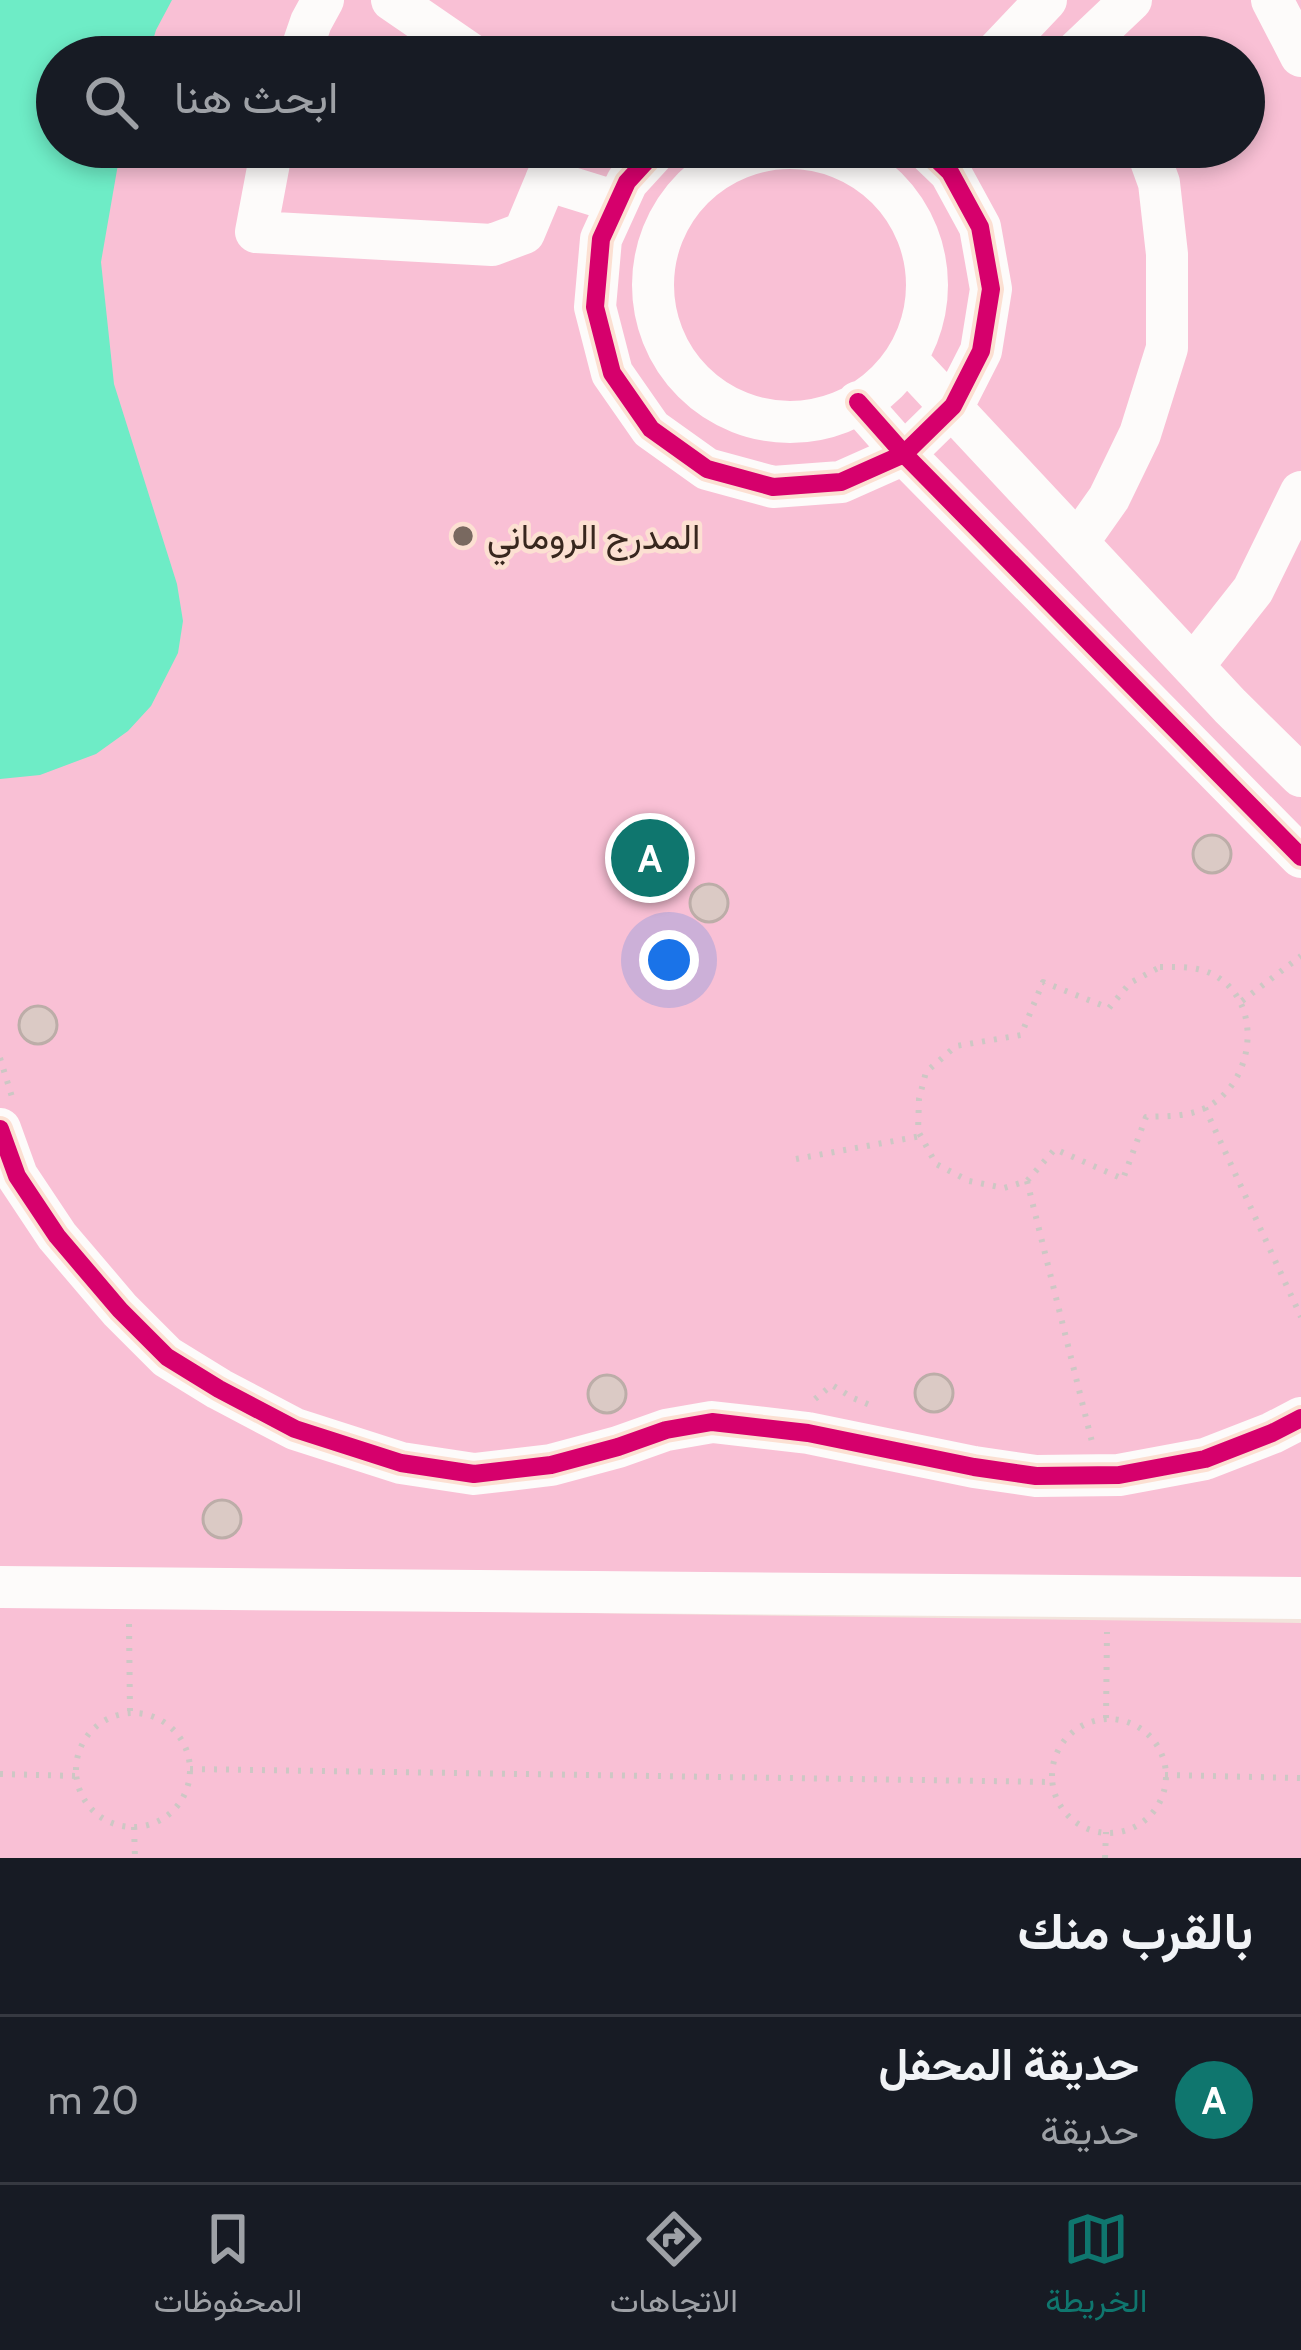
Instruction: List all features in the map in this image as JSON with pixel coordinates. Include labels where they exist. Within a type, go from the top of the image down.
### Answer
[{"type":"street","points":[[306,36],[323,0]]},
{"type":"street","points":[[392,0],[444,36]]},
{"type":"street","points":[[1012,36],[1046,0]]},
{"type":"street","points":[[1097,36],[1131,0]]},
{"type":"street","points":[[1272,0],[1301,56]]},
{"type":"street","points":[[268,168],[256,232],[492,245],[524,233],[551,168]]},
{"type":"street","points":[[561,168],[617,202]]},
{"type":"street","points":[[640,168],[627,182],[601,239],[595,307],[612,373],[651,429],[707,469],[773,487],[841,482],[904,454],[953,406],[981,351],[991,289],[980,227],[955,168]]},
{"type":"street","points":[[701,168],[665,225],[652,269],[655,315],[673,358],[704,392],[744,414],[789,423],[835,415],[876,393],[907,359],[924,318],[928,274],[917,230],[893,193],[888,168]]},
{"type":"street","points":[[904,209],[939,168]]},
{"type":"street","points":[[1078,542],[1108,498],[1140,434],[1167,348],[1167,254],[1154,168]]},
{"type":"street","points":[[907,359],[1301,776]]},
{"type":"street","points":[[651,429],[692,380]]},
{"type":"street","points":[[858,402],[1301,857]]},
{"type":"street","points":[[1193,666],[1253,590],[1301,492]]},
{"type":"street","points":[[7,1116],[16,1176],[57,1236],[167,1357],[295,1429],[401,1462],[474,1474],[551,1465],[666,1430],[712,1422],[808,1433],[1036,1476],[1119,1475],[1205,1459],[1301,1418]]},
{"type":"street","points":[[0,1587],[1301,1598]]},
{"type":"path","points":[[1242,1002],[1301,956]]},
{"type":"path","points":[[1160,967],[1192,968],[1218,977],[1242,1002],[1248,1050],[1226,1094],[1205,1108],[1146,1117],[1123,1179],[1054,1150],[1027,1181],[1004,1188],[969,1181],[936,1164],[918,1131],[926,1072],[956,1046],[1021,1035],[1042,982],[1109,1008],[1130,983],[1160,967]]},
{"type":"path","points":[[0,1058],[7,1116]]},
{"type":"path","points":[[1205,1108],[1301,1317]]},
{"type":"path","points":[[796,1159],[921,1136]]},
{"type":"path","points":[[1027,1181],[1094,1446],[1075,1447]]},
{"type":"path","points":[[800,1410],[832,1385],[886,1411]]},
{"type":"path","points":[[129,1621],[130,1713]]},
{"type":"path","points":[[1106,1719],[1107,1632]]},
{"type":"path","points":[[130,1713],[158,1718],[173,1729],[184,1744],[190,1769],[182,1800],[170,1814],[134,1827],[97,1815],[85,1801],[77,1775],[80,1748],[90,1732],[104,1720],[130,1713]]},
{"type":"path","points":[[1106,1719],[1133,1724],[1149,1735],[1160,1750],[1166,1775],[1158,1806],[1145,1820],[1128,1830],[1106,1832],[1073,1821],[1053,1790],[1051,1772],[1065,1738],[1080,1726],[1106,1719]]},
{"type":"path","points":[[190,1769],[1053,1782]]},
{"type":"path","points":[[0,1774],[77,1775]]},
{"type":"path","points":[[1166,1775],[1301,1778]]},
{"type":"path","points":[[134,1827],[135,1858]]},
{"type":"path","points":[[1106,1832],[1106,1858]]},
{"type":"shaded area","points":[[0,0],[1301,0],[1301,1584],[0,1569]]},
{"type":"shaded area","points":[[0,0],[172,0],[154,36],[36,36],[36,168],[117,168],[101,262],[114,384],[177,584],[183,621],[178,653],[151,706],[128,731],[96,754],[40,775],[0,779]]},
{"type":"shaded area","points":[[0,1605],[1301,1623],[1301,1858],[0,1858]]},
{"type":"building","points":[[1212,835],[1225,841],[1231,854],[1225,867],[1212,873],[1199,867],[1193,854],[1199,841]]},
{"type":"building","points":[[709,884],[722,890],[728,903],[722,916],[709,922],[696,916],[690,903],[696,890]]},
{"type":"building","points":[[38,1006],[51,1012],[57,1025],[51,1038],[38,1044],[25,1038],[19,1025],[25,1012]]},
{"type":"building","points":[[934,1374],[947,1380],[953,1393],[947,1406],[934,1412],[921,1406],[915,1393],[921,1380]]},
{"type":"building","points":[[607,1375],[620,1381],[626,1394],[620,1407],[607,1413],[594,1407],[588,1394],[594,1381]]},
{"type":"building","points":[[222,1500],[235,1506],[241,1519],[235,1532],[222,1538],[209,1532],[203,1519],[209,1506]]},
{"type":"cycle path","points":[[640,168],[627,182],[601,239],[595,307],[612,373],[651,429],[707,469],[773,487],[841,482],[904,454],[953,406],[981,351],[991,289],[980,227],[946,168]]},
{"type":"cycle path","points":[[858,402],[1301,857]]},
{"type":"cycle path","points":[[0,1129],[17,1176],[57,1236],[167,1357],[295,1429],[401,1463],[474,1474],[551,1465],[666,1430],[712,1422],[808,1433],[1036,1476],[1119,1475],[1205,1459],[1301,1418]]},
{"type":"place","name":"المدرج الروماني","points":[[463,536]]},
{"type":"place","name":"حديقة المحفل","points":[[650,858]]}]
